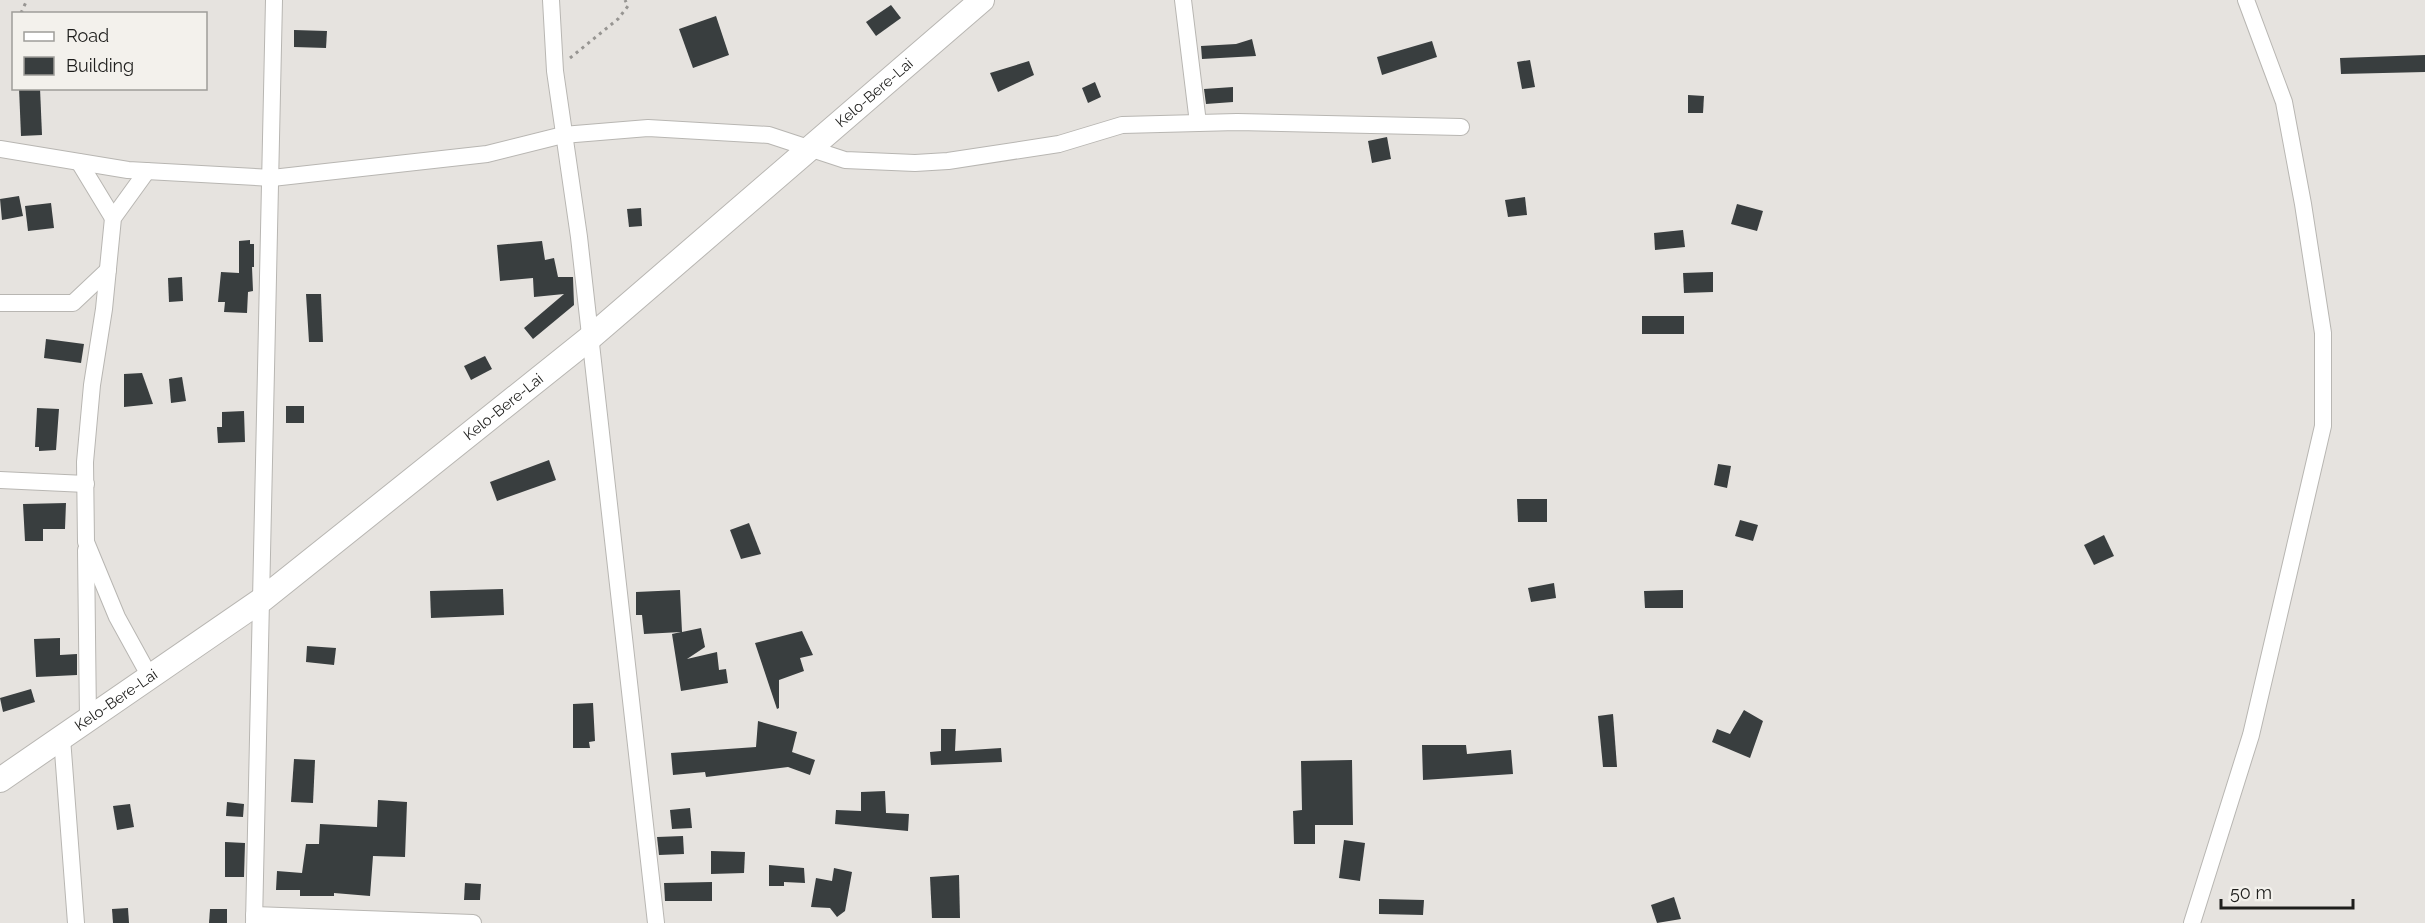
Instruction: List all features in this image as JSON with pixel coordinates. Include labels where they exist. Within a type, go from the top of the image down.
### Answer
[{"type":"main road","name":"Kelo-Bere-Lai","points":[[0,780],[263,599],[591,337],[982,0]]},
{"type":"street","points":[[274,0],[263,599],[254,919],[473,923]]},
{"type":"street","points":[[551,0],[555,71],[591,337],[656,923]]},
{"type":"street","points":[[1183,0],[1198,123]]},
{"type":"street","points":[[2192,923],[2251,735],[2323,426],[2323,333],[2303,204],[2284,102],[2246,0]]},
{"type":"street","points":[[0,149],[147,171],[272,178],[487,154],[563,135],[648,128],[769,135],[845,160],[948,161],[1059,144],[1122,126],[1198,123],[1461,127]]},
{"type":"street","points":[[79,162],[113,218]]},
{"type":"street","points":[[88,720],[86,484],[92,385],[113,218],[147,171]]},
{"type":"street","points":[[0,303],[73,303],[108,270]]},
{"type":"street","points":[[0,480],[86,484]]},
{"type":"street","points":[[86,542],[117,617],[150,677]]},
{"type":"street","points":[[62,738],[76,923]]},
{"type":"path","points":[[555,71],[618,19],[628,6],[625,0]]},
{"type":"building","points":[[891,5],[901,18],[876,36],[866,22]]},
{"type":"building","points":[[716,16],[729,55],[693,68],[679,29]]},
{"type":"building","points":[[294,30],[327,31],[326,48],[294,47]]},
{"type":"building","points":[[1252,39],[1256,56],[1202,59],[1201,46],[1236,44]]},
{"type":"building","points":[[1432,41],[1437,57],[1382,75],[1377,57]]},
{"type":"building","points":[[2425,55],[2425,72],[2341,74],[2340,58]]},
{"type":"building","points":[[1530,60],[1535,87],[1522,89],[1517,62]]},
{"type":"building","points":[[1029,61],[1034,75],[998,92],[990,73]]},
{"type":"building","points":[[1095,82],[1101,97],[1088,103],[1082,88]]},
{"type":"building","points":[[1233,87],[1233,102],[1206,104],[1204,89]]},
{"type":"building","points":[[19,90],[40,90],[42,135],[21,136]]},
{"type":"building","points":[[1688,95],[1704,96],[1703,113],[1688,113]]},
{"type":"building","points":[[1387,137],[1391,159],[1372,163],[1368,141]]},
{"type":"building","points":[[19,196],[23,216],[2,220],[0,199]]},
{"type":"building","points":[[1525,197],[1527,215],[1508,217],[1505,200]]},
{"type":"building","points":[[51,203],[54,228],[28,231],[25,206]]},
{"type":"building","points":[[1737,204],[1763,211],[1757,231],[1731,224]]},
{"type":"building","points":[[641,208],[642,226],[629,227],[627,209]]},
{"type":"building","points":[[1683,230],[1685,247],[1655,250],[1654,233]]},
{"type":"building","points":[[250,240],[250,244],[254,244],[254,267],[252,267],[253,291],[248,292],[247,313],[224,312],[225,302],[218,302],[221,272],[239,273],[239,241]]},
{"type":"building","points":[[542,241],[545,260],[554,258],[558,277],[573,277],[574,305],[533,339],[524,328],[564,294],[534,297],[533,278],[500,281],[497,245]]},
{"type":"building","points":[[1713,272],[1713,292],[1684,293],[1683,273]]},
{"type":"building","points":[[182,277],[183,301],[169,302],[168,278]]},
{"type":"building","points":[[306,294],[321,294],[323,342],[309,342]]},
{"type":"building","points":[[1642,316],[1684,316],[1684,334],[1642,334]]},
{"type":"building","points":[[46,339],[84,344],[81,363],[44,358]]},
{"type":"building","points":[[485,356],[492,369],[471,380],[464,366]]},
{"type":"building","points":[[142,373],[153,404],[124,407],[124,374]]},
{"type":"building","points":[[182,377],[186,401],[171,403],[169,379]]},
{"type":"building","points":[[286,406],[304,406],[304,423],[286,423]]},
{"type":"building","points":[[37,408],[59,409],[56,450],[39,451],[39,447],[35,447]]},
{"type":"building","points":[[244,411],[245,442],[218,443],[217,427],[222,427],[222,412]]},
{"type":"building","points":[[549,460],[556,480],[497,501],[490,482]]},
{"type":"building","points":[[1718,464],[1731,466],[1727,488],[1714,485]]},
{"type":"building","points":[[1517,499],[1547,499],[1547,522],[1518,522]]},
{"type":"building","points":[[66,503],[65,529],[43,529],[43,541],[25,541],[23,504]]},
{"type":"building","points":[[1740,520],[1758,525],[1753,541],[1735,536]]},
{"type":"building","points":[[749,523],[761,554],[741,559],[730,530]]},
{"type":"building","points":[[2104,535],[2114,556],[2094,565],[2084,545]]},
{"type":"building","points":[[1554,583],[1556,598],[1531,602],[1528,588]]},
{"type":"building","points":[[503,589],[504,615],[431,618],[430,591]]},
{"type":"building","points":[[680,590],[682,632],[701,628],[705,647],[687,659],[717,652],[719,670],[726,669],[728,683],[681,691],[672,634],[681,632],[644,634],[642,615],[636,615],[636,592]]},
{"type":"building","points":[[1683,590],[1683,608],[1645,608],[1644,591]]},
{"type":"building","points":[[802,631],[813,655],[800,658],[804,671],[779,680],[779,708],[777,709],[755,643]]},
{"type":"building","points":[[60,638],[60,655],[77,654],[77,675],[36,677],[34,639]]},
{"type":"building","points":[[307,646],[336,648],[334,665],[306,662]]},
{"type":"building","points":[[31,689],[35,702],[3,712],[0,698]]},
{"type":"building","points":[[593,703],[595,741],[589,742],[590,748],[573,748],[573,704]]},
{"type":"building","points":[[1744,710],[1763,721],[1750,758],[1712,742],[1717,729],[1730,734]]},
{"type":"building","points":[[1613,714],[1617,767],[1603,767],[1598,716]]},
{"type":"building","points":[[758,721],[797,732],[792,752],[815,760],[810,775],[788,767],[706,777],[705,772],[673,775],[671,753],[756,747]]},
{"type":"building","points":[[941,729],[956,729],[955,751],[1001,748],[1002,762],[931,765],[930,752],[941,751]]},
{"type":"building","points":[[1422,745],[1466,745],[1467,754],[1511,750],[1513,774],[1423,780]]},
{"type":"building","points":[[294,759],[315,760],[313,803],[291,802]]},
{"type":"building","points":[[1352,760],[1353,825],[1315,825],[1315,844],[1294,844],[1293,811],[1302,810],[1301,761]]},
{"type":"building","points":[[885,791],[886,813],[909,814],[908,831],[835,824],[836,810],[861,811],[861,792]]},
{"type":"building","points":[[378,800],[407,802],[405,857],[373,856],[370,896],[334,893],[334,896],[300,896],[300,890],[276,890],[277,871],[302,873],[306,844],[319,844],[320,824],[377,827]]},
{"type":"building","points":[[227,802],[244,804],[243,817],[226,816]]},
{"type":"building","points":[[130,804],[134,827],[117,830],[113,806]]},
{"type":"building","points":[[690,808],[692,828],[672,829],[670,810]]},
{"type":"building","points":[[683,836],[684,854],[659,855],[657,837]]},
{"type":"building","points":[[1344,840],[1365,843],[1360,881],[1339,878]]},
{"type":"building","points":[[225,842],[245,843],[244,877],[225,877]]},
{"type":"building","points":[[711,851],[745,852],[744,873],[711,874]]},
{"type":"building","points":[[769,865],[804,868],[805,883],[784,882],[784,886],[769,886]]},
{"type":"building","points":[[834,868],[852,872],[845,911],[837,917],[830,908],[811,907],[816,878],[832,881]]},
{"type":"building","points":[[959,875],[960,918],[932,918],[930,877]]},
{"type":"building","points":[[712,882],[712,901],[665,901],[664,883]]},
{"type":"building","points":[[465,883],[481,884],[480,900],[464,900]]},
{"type":"building","points":[[1674,897],[1681,919],[1657,923],[1651,905]]},
{"type":"building","points":[[1379,899],[1424,900],[1423,915],[1379,914]]},
{"type":"building","points":[[128,908],[129,923],[113,923],[112,909]]},
{"type":"building","points":[[210,909],[227,909],[227,923],[209,923]]}]
